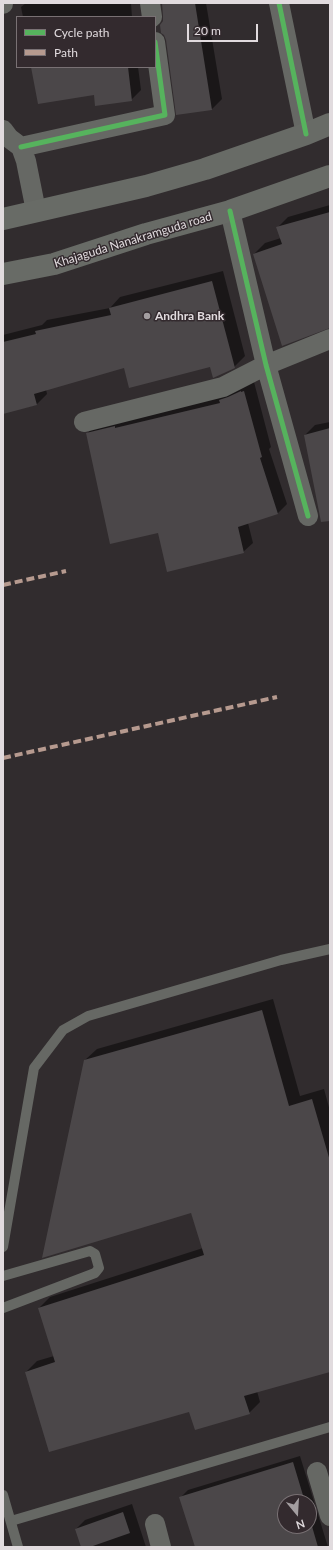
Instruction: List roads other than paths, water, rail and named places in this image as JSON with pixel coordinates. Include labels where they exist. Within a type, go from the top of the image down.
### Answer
[{"type":"main road","points":[[3,219],[146,186],[205,169],[306,134],[330,124]]},
{"type":"main road","name":"Khajaguda Nanakramguda road","points":[[3,274],[54,264],[146,234],[230,211],[330,176]]},
{"type":"street","points":[[150,3],[152,16]]},
{"type":"street","points":[[279,3],[306,134]]},
{"type":"street","points":[[21,147],[165,115],[156,49]]},
{"type":"street","points":[[3,130],[9,138],[21,147],[26,161],[36,211]]},
{"type":"street","points":[[230,211],[266,365],[308,516]]},
{"type":"street","points":[[84,422],[223,387],[266,365],[330,339]]},
{"type":"street","points":[[317,1472],[330,1516]]},
{"type":"street","points":[[155,1524],[161,1547]]},
{"type":"lane","points":[[3,1247],[34,1068],[63,1030],[88,1016],[281,960],[330,949]]},
{"type":"lane","points":[[3,1276],[90,1251],[95,1254],[99,1268],[95,1273],[3,1308]]},
{"type":"lane","points":[[11,1522],[330,1427]]},
{"type":"lane","points":[[3,1495],[18,1547]]},
{"type":"place","name":"Andhra Bank","points":[[147,316]]}]
